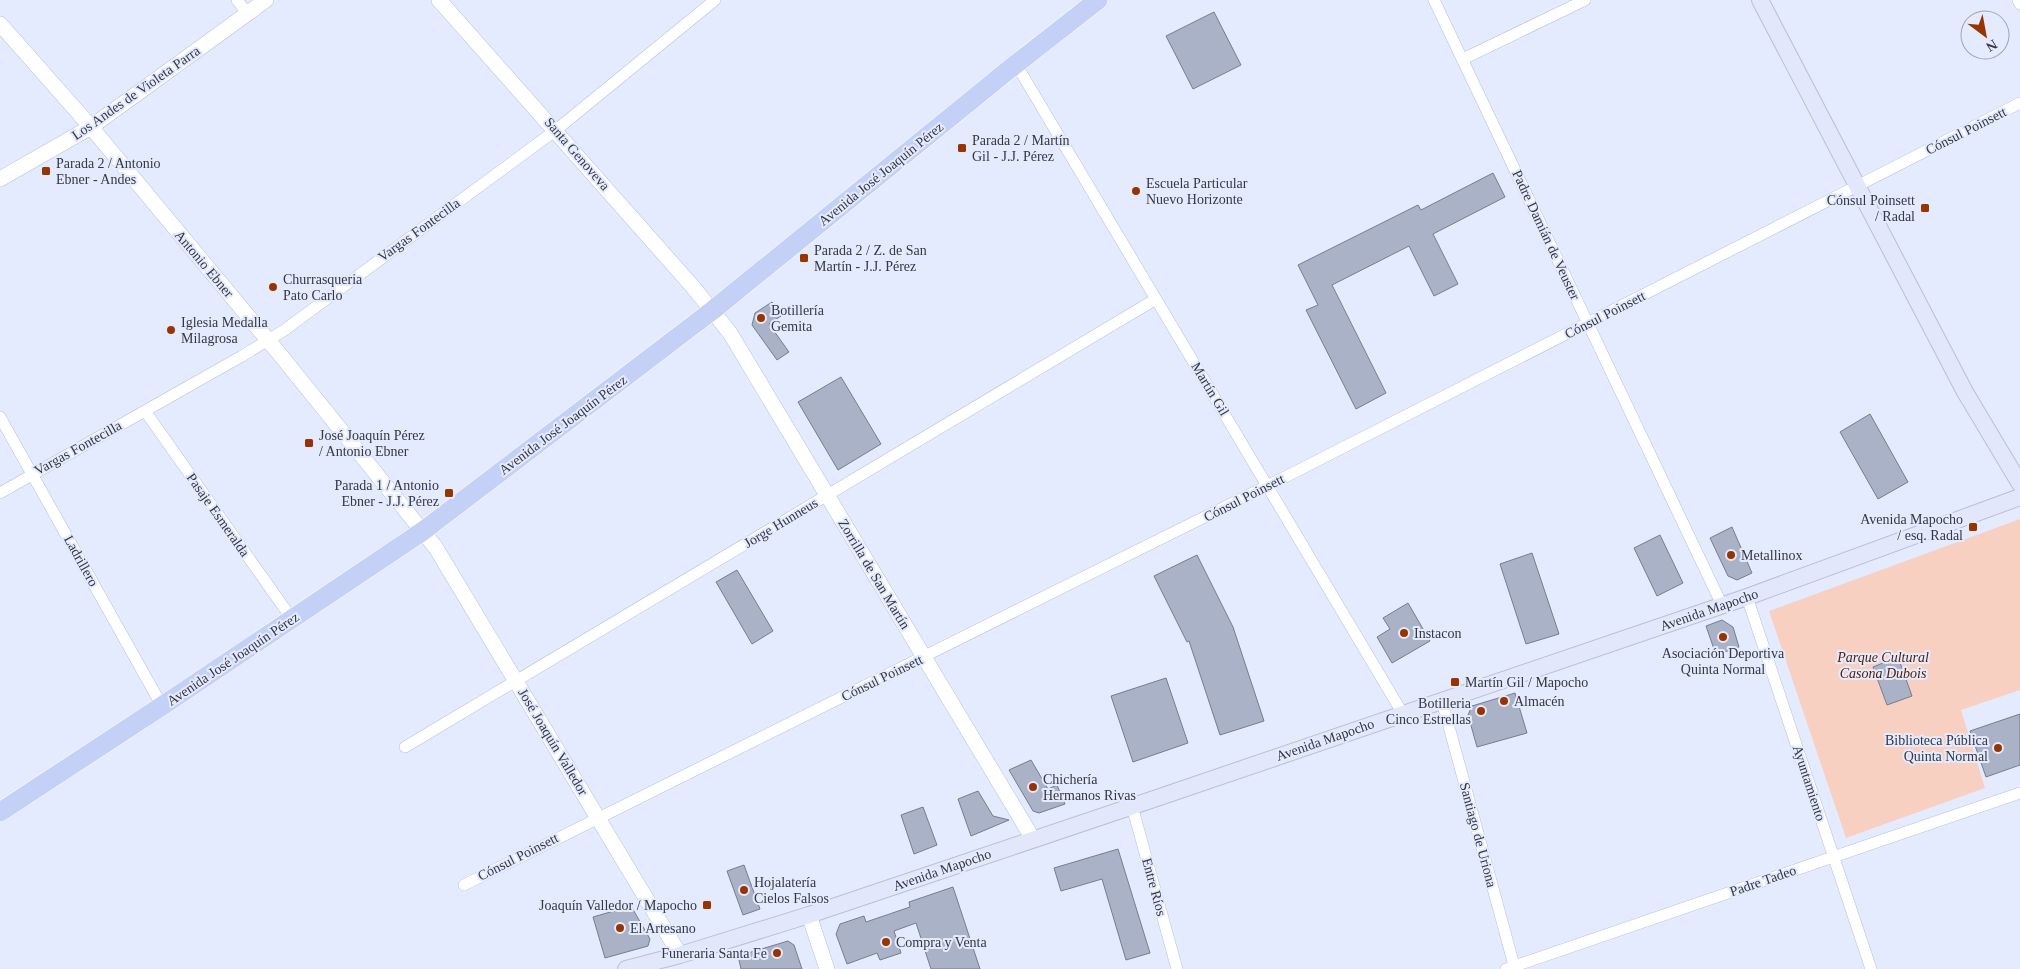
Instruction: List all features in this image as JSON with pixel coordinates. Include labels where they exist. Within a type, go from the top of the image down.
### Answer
[{"type":"main road","name":"Avenida José Joaquín Pérez","points":[[0,812],[423,531],[713,310],[1016,64],[1098,0]]},
{"type":"main road","points":[[1760,0],[1965,392],[2020,484]]},
{"type":"main road","name":"Avenida Mapocho","points":[[626,969],[680,955],[809,915],[1132,806],[1722,606],[2020,497]]},
{"type":"street","points":[[237,0],[248,14]]},
{"type":"street","name":"Los Andes de Violeta Parra","points":[[0,179],[91,127],[266,0]]},
{"type":"street","name":"Santa Genoveva","points":[[440,0],[713,310]]},
{"type":"street","name":"Vargas Fontecilla","points":[[0,492],[268,340],[556,130],[715,0]]},
{"type":"street","name":"Padre Damián de Veuster","points":[[1434,0],[1722,606]]},
{"type":"street","points":[[1463,60],[1585,0]]},
{"type":"street","points":[[2018,0],[2020,4]]},
{"type":"street","name":"Antonio Ebner","points":[[0,24],[91,127],[268,340],[423,531]]},
{"type":"street","name":"Martín Gil","points":[[1016,64],[1403,714]]},
{"type":"street","name":"Cónsul Poinsett","points":[[464,885],[1268,486],[2020,103]]},
{"type":"street","name":"Jorge Hunneus","points":[[405,747],[1156,299]]},
{"type":"street","name":"Zorrilla de San Martín","points":[[713,310],[730,333],[1033,839]]},
{"type":"street","name":"Pasaje Esmeralda","points":[[145,411],[292,619]]},
{"type":"street","name":"Ladrillero","points":[[0,417],[162,706]]},
{"type":"street","name":"José Joaquín Valledor","points":[[423,531],[436,548],[680,955]]},
{"type":"street","name":"Ayuntamiento","points":[[1747,597],[1871,969]]},
{"type":"street","name":"Santiago de Uriona","points":[[1442,701],[1512,968]]},
{"type":"street","name":"Padre Tadeo","points":[[1512,968],[2020,793]]},
{"type":"street","name":"Entre Ríos","points":[[1132,806],[1177,969]]},
{"type":"street","points":[[809,915],[827,969]]},
{"type":"green space","name":"Parque Cultural Casona Dubois","points":[[2020,519],[2020,690],[1961,710],[1985,788],[1846,838],[1769,611]]},
{"type":"building","points":[[1214,12],[1241,65],[1193,89],[1166,36]]},
{"type":"building","points":[[1493,173],[1505,197],[1433,234],[1458,284],[1434,296],[1409,246],[1332,285],[1386,393],[1356,409],[1306,310],[1318,305],[1298,265],[1418,205],[1421,210]]},
{"type":"building","points":[[772,302],[781,316],[769,324],[789,352],[777,360],[752,325],[755,313]]},
{"type":"building","points":[[841,377],[881,444],[838,470],[798,402]]},
{"type":"building","points":[[1870,414],[1908,482],[1878,499],[1840,432]]},
{"type":"building","name":"Metallinox","points":[[1732,527],[1752,573],[1737,580],[1728,576],[1710,538]]},
{"type":"building","points":[[1660,535],[1683,583],[1657,596],[1634,548]]},
{"type":"building","points":[[1532,553],[1559,634],[1526,644],[1500,564]]},
{"type":"building","points":[[1197,555],[1233,627],[1264,721],[1220,735],[1189,641],[1187,642],[1154,576]]},
{"type":"building","points":[[737,570],[773,631],[752,644],[716,582]]},
{"type":"building","name":"Instacon","points":[[1408,603],[1430,641],[1392,663],[1377,637],[1390,629],[1383,618]]},
{"type":"building","name":"Asociación Deportiva Quinta Normal","points":[[1722,620],[1733,627],[1739,647],[1716,655],[1706,626]]},
{"type":"building","points":[[1898,657],[1912,696],[1887,705],[1873,667]]},
{"type":"building","points":[[1166,678],[1188,743],[1133,762],[1111,696]]},
{"type":"building","points":[[1515,693],[1527,733],[1477,747],[1468,715],[1472,706]]},
{"type":"building","name":"Biblioteca Pública Quinta Normal","points":[[2020,714],[2020,765],[1986,777],[1970,731]]},
{"type":"building","name":"Chichería Hermanos Rivas","points":[[1031,760],[1048,789],[1057,785],[1065,804],[1039,813],[1033,811],[1009,770]]},
{"type":"building","points":[[978,791],[993,816],[1009,820],[971,836],[958,799]]},
{"type":"building","points":[[923,807],[937,845],[914,854],[901,815]]},
{"type":"building","points":[[1118,849],[1150,953],[1126,960],[1102,879],[1061,891],[1054,868]]},
{"type":"building","name":"Hojalatería Cielos Falsos","points":[[744,865],[760,909],[743,915],[727,871]]},
{"type":"building","points":[[953,887],[980,969],[931,969],[916,923],[894,931],[901,953],[880,960],[877,953],[847,964],[836,934],[840,924],[864,916],[866,922],[910,907],[909,902]]},
{"type":"building","name":"El Artesano","points":[[631,906],[650,939],[648,946],[605,958],[593,917]]},
{"type":"building","points":[[788,941],[794,945],[802,969],[741,969],[738,956]]},
{"type":"place","name":"Parada 2 / Martín Gil - J.J. Pérez","points":[[962,148]]},
{"type":"place","name":"Parada 2 / Antonio Ebner - Andes","points":[[46,171]]},
{"type":"place","name":"Escuela Particular Nuevo Horizonte","points":[[1136,191]]},
{"type":"place","name":"Cónsul Poinsett / Radal","points":[[1925,208]]},
{"type":"place","name":"Parada 2 / Z. de San Martín - J.J. Pérez","points":[[804,258]]},
{"type":"place","name":"Churrasqueria Pato Carlo","points":[[273,287]]},
{"type":"place","name":"Botillería Gemita","points":[[761,318]]},
{"type":"place","name":"Iglesia Medalla Milagrosa","points":[[171,330]]},
{"type":"place","name":"José Joaquín Pérez / Antonio Ebner","points":[[309,443]]},
{"type":"place","name":"Parada 1 / Antonio Ebner - J.J. Pérez","points":[[449,493]]},
{"type":"place","name":"Avenida Mapocho / esq. Radal","points":[[1973,527]]},
{"type":"place","name":"Metallinox","points":[[1731,555]]},
{"type":"place","name":"Instacon","points":[[1404,633]]},
{"type":"place","name":"Asociación Deportiva Quinta Normal","points":[[1723,637]]},
{"type":"place","name":"Martín Gil / Mapocho","points":[[1455,682]]},
{"type":"place","name":"Almacén","points":[[1504,701]]},
{"type":"place","name":"Botilleria Cinco Estrellas","points":[[1481,711]]},
{"type":"place","name":"Biblioteca Pública Quinta Normal","points":[[1998,748]]},
{"type":"place","name":"Chichería Hermanos Rivas","points":[[1033,787]]},
{"type":"place","name":"Hojalatería Cielos Falsos","points":[[744,890]]},
{"type":"place","name":"Joaquín Valledor / Mapocho","points":[[707,905]]},
{"type":"place","name":"El Artesano","points":[[620,928]]},
{"type":"place","name":"Compra y Venta","points":[[886,942]]},
{"type":"place","name":"Funeraria Santa Fe","points":[[777,953]]}]
